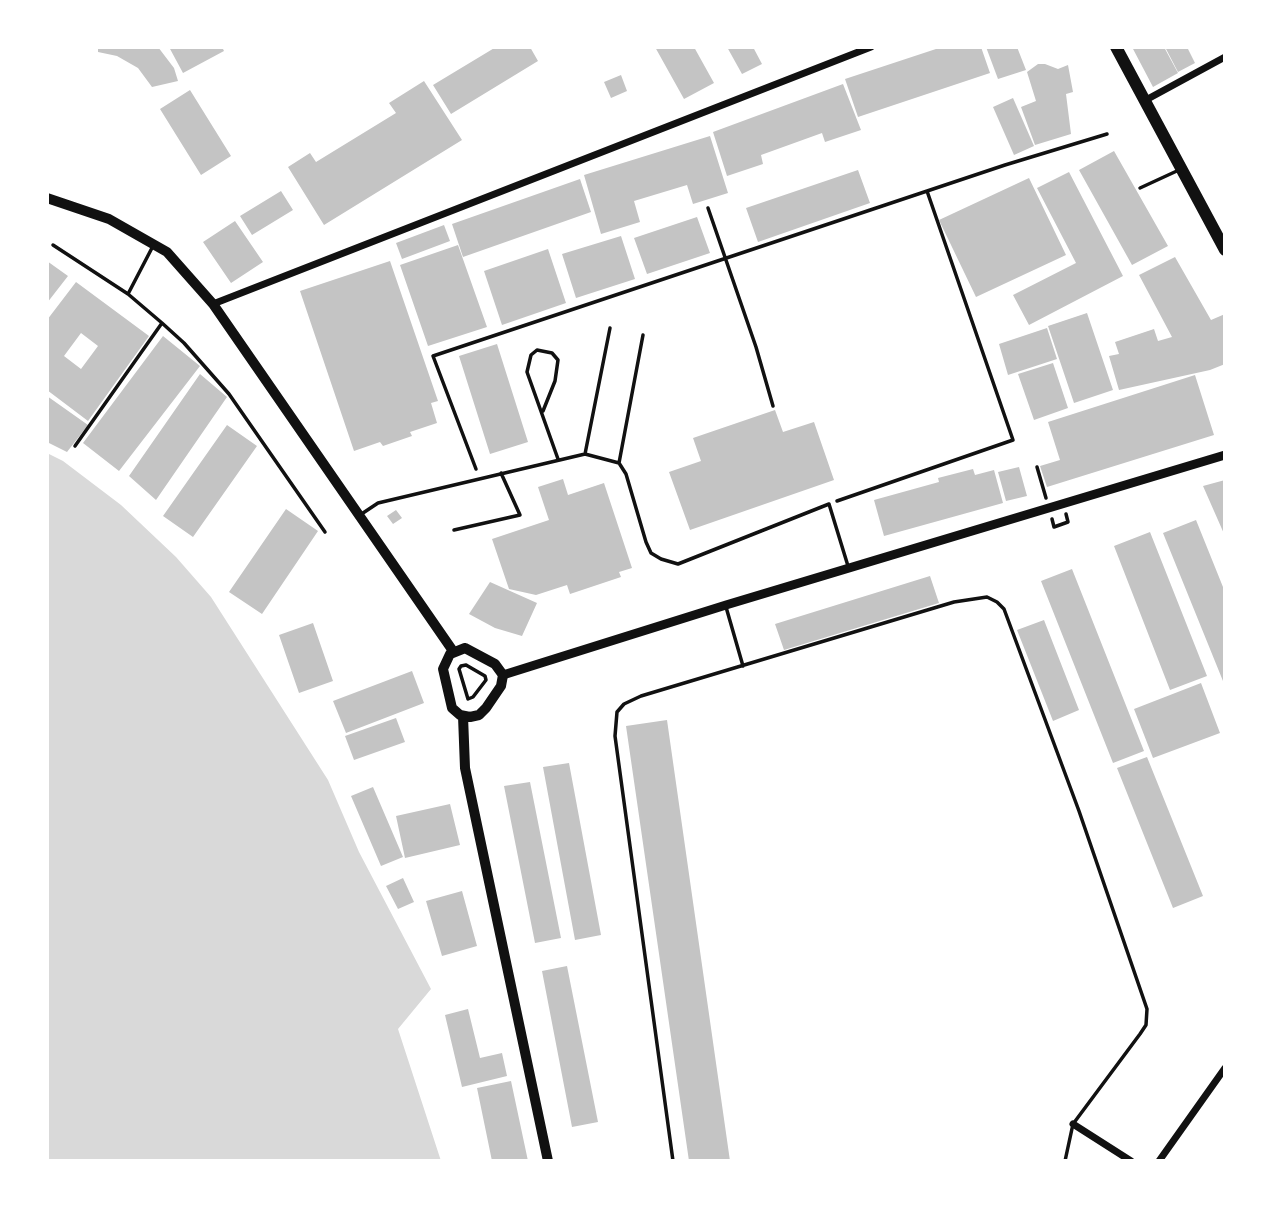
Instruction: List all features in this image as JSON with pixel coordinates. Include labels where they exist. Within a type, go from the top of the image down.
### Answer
[{"type":"main road","points":[[1116,47],[1225,250]]},
{"type":"main road","points":[[47,198],[109,219],[167,252],[213,304],[453,651]]},
{"type":"main road","points":[[465,648],[470,650],[498,666],[503,675],[501,686],[482,712],[475,716],[463,716],[452,708],[443,669],[453,651],[465,648]]},
{"type":"main road","points":[[463,716],[465,768],[548,1161]]},
{"type":"street","points":[[213,304],[871,47]]},
{"type":"street","points":[[1144,101],[1225,57]]},
{"type":"street","points":[[503,675],[1225,455]]},
{"type":"street","points":[[1159,1161],[1225,1068]]},
{"type":"street","points":[[1073,1124],[1130,1161]]},
{"type":"lane","points":[[1140,188],[1181,169]]},
{"type":"lane","points":[[128,294],[154,243]]},
{"type":"lane","points":[[53,245],[128,294],[184,343],[229,394],[325,532]]},
{"type":"lane","points":[[75,446],[162,323]]},
{"type":"lane","points":[[585,454],[610,328]]},
{"type":"lane","points":[[619,463],[643,335]]},
{"type":"lane","points":[[543,411],[555,381],[558,360],[552,353],[537,350],[531,355],[527,372],[558,459]]},
{"type":"lane","points":[[359,515],[378,503],[585,454],[619,463],[626,474],[651,553],[671,563],[678,564],[829,504],[849,568]]},
{"type":"lane","points":[[454,530],[520,515],[501,473]]},
{"type":"lane","points":[[673,1161],[615,721],[617,712],[624,704],[641,696],[954,602],[987,597],[998,601],[1004,609],[1079,811],[1147,1009],[1146,1025],[1073,1124],[1065,1161]]},
{"type":"lane","points":[[726,605],[743,666]]},
{"type":"path","points":[[480,478],[433,356],[927,191],[1107,134]]},
{"type":"path","points":[[829,504],[1013,440],[927,191]]},
{"type":"path","points":[[708,208],[773,406]]},
{"type":"path","points":[[466,665],[485,676],[486,680],[473,697],[466,699],[459,669],[461,666],[466,665]]},
{"type":"shaded area","points":[[47,453],[63,461],[121,505],[176,557],[211,597],[328,780],[359,852],[431,989],[398,1029],[441,1161],[47,1161]]},
{"type":"building","points":[[98,47],[158,47],[174,68],[178,81],[152,87],[138,68],[117,56],[98,52]]},
{"type":"building","points":[[169,47],[222,47],[224,51],[183,73]]},
{"type":"building","points":[[496,47],[530,47],[538,61],[451,114],[433,85]]},
{"type":"building","points":[[655,47],[694,47],[714,83],[684,99]]},
{"type":"building","points":[[727,47],[753,47],[762,64],[742,74]]},
{"type":"building","points":[[942,47],[981,47],[990,73],[858,117],[845,79]]},
{"type":"building","points":[[986,47],[1017,47],[1026,70],[998,79]]},
{"type":"building","points":[[1132,47],[1164,47],[1178,73],[1153,87]]},
{"type":"building","points":[[1165,47],[1187,47],[1195,63],[1178,72]]},
{"type":"building","points":[[1038,64],[1058,69],[1068,65],[1073,92],[1066,94],[1071,134],[1035,145],[1021,107],[1036,101],[1027,72]]},
{"type":"building","points":[[621,75],[627,91],[611,98],[604,82]]},
{"type":"building","points":[[424,81],[462,140],[324,225],[288,167],[310,153],[316,162],[396,113],[389,103]]},
{"type":"building","points":[[843,84],[861,130],[825,142],[822,133],[761,155],[763,164],[727,176],[713,132]]},
{"type":"building","points":[[190,90],[231,156],[201,175],[160,109]]},
{"type":"building","points":[[1013,98],[1034,146],[1014,155],[993,107]]},
{"type":"building","points":[[710,136],[728,193],[693,204],[687,185],[634,201],[640,222],[601,234],[584,175]]},
{"type":"building","points":[[1114,151],[1168,246],[1132,265],[1079,170]]},
{"type":"building","points":[[858,170],[870,203],[758,242],[746,208]]},
{"type":"building","points":[[1069,172],[1123,276],[1029,325],[1013,295],[1076,263],[1037,188]]},
{"type":"building","points":[[1029,178],[1066,255],[976,297],[939,220]]},
{"type":"building","points":[[580,179],[591,212],[463,257],[452,224]]},
{"type":"building","points":[[281,191],[293,210],[252,235],[240,216]]},
{"type":"building","points":[[697,217],[710,253],[647,274],[634,238]]},
{"type":"building","points":[[235,221],[263,262],[231,283],[203,242]]},
{"type":"building","points":[[444,225],[450,241],[402,259],[396,243]]},
{"type":"building","points":[[621,236],[635,279],[576,298],[562,254]]},
{"type":"building","points":[[458,245],[487,327],[428,346],[400,265]]},
{"type":"building","points":[[548,249],[566,303],[502,325],[484,271]]},
{"type":"building","points":[[1175,257],[1211,320],[1225,314],[1225,364],[1210,370],[1119,390],[1109,356],[1119,354],[1115,342],[1154,329],[1158,341],[1172,337],[1139,275]]},
{"type":"building","points":[[47,261],[68,276],[47,303]]},
{"type":"building","points":[[390,261],[438,401],[431,403],[437,423],[410,432],[412,436],[383,446],[380,442],[354,451],[300,291]]},
{"type":"building","points":[[76,282],[149,336],[88,421],[47,390],[47,320]],"holes":[[[81,333],[98,346],[81,369],[64,356]]]},
{"type":"building","points":[[1087,313],[1113,390],[1074,403],[1048,326]]},
{"type":"building","points":[[1047,328],[1057,359],[1008,375],[999,344]]},
{"type":"building","points":[[163,336],[200,366],[119,471],[83,443]]},
{"type":"building","points":[[497,344],[528,442],[490,454],[459,356]]},
{"type":"building","points":[[1053,363],[1068,408],[1034,420],[1018,374]]},
{"type":"building","points":[[200,374],[227,397],[156,500],[129,476]]},
{"type":"building","points":[[1195,375],[1214,435],[1047,487],[1040,466],[1060,460],[1048,422]]},
{"type":"building","points":[[47,396],[88,425],[67,452],[47,442]]},
{"type":"building","points":[[775,410],[783,432],[814,422],[834,480],[690,530],[669,472],[701,461],[693,438]]},
{"type":"building","points":[[227,425],[257,446],[193,537],[163,516]]},
{"type":"building","points":[[1019,467],[1027,496],[1006,501],[998,472]]},
{"type":"building","points":[[973,469],[975,475],[994,470],[1003,503],[884,536],[874,500],[939,482],[938,478]]},
{"type":"building","points":[[563,479],[568,495],[604,483],[632,568],[619,572],[621,577],[570,594],[567,585],[536,595],[509,589],[492,539],[549,520],[538,487]]},
{"type":"building","points":[[1225,480],[1225,536],[1203,486]]},
{"type":"building","points":[[286,509],[318,531],[262,614],[229,592]]},
{"type":"building","points":[[396,510],[402,518],[393,524],[387,516]]},
{"type":"building","points":[[1196,520],[1225,592],[1225,686],[1163,533]]},
{"type":"building","points":[[1150,532],[1207,676],[1170,690],[1114,546]]},
{"type":"building","points":[[1072,569],[1144,751],[1113,763],[1041,581]]},
{"type":"building","points":[[930,576],[939,603],[784,650],[775,624]]},
{"type":"building","points":[[490,582],[537,603],[522,636],[495,628],[469,614]]},
{"type":"building","points":[[1044,620],[1079,710],[1053,721],[1017,630]]},
{"type":"building","points":[[313,623],[333,681],[299,693],[279,635]]},
{"type":"building","points":[[412,671],[424,703],[346,733],[333,701]]},
{"type":"building","points":[[1201,683],[1220,733],[1153,758],[1134,709]]},
{"type":"building","points":[[396,718],[405,742],[354,760],[345,736]]},
{"type":"building","points":[[667,720],[730,1161],[689,1161],[626,726]]},
{"type":"building","points":[[1147,757],[1203,896],[1173,908],[1117,768]]},
{"type":"building","points":[[569,763],[601,935],[575,940],[543,767]]},
{"type":"building","points":[[530,782],[561,938],[535,943],[504,786]]},
{"type":"building","points":[[373,787],[403,857],[381,866],[351,796]]},
{"type":"building","points":[[450,804],[460,845],[405,858],[396,816]]},
{"type":"building","points":[[403,878],[414,902],[398,909],[386,886]]},
{"type":"building","points":[[462,891],[477,946],[442,956],[426,901]]},
{"type":"building","points":[[567,966],[598,1122],[572,1127],[542,971]]},
{"type":"building","points":[[468,1009],[480,1058],[502,1053],[507,1076],[462,1087],[445,1015]]},
{"type":"building","points":[[511,1081],[528,1161],[492,1161],[477,1088]]}]
